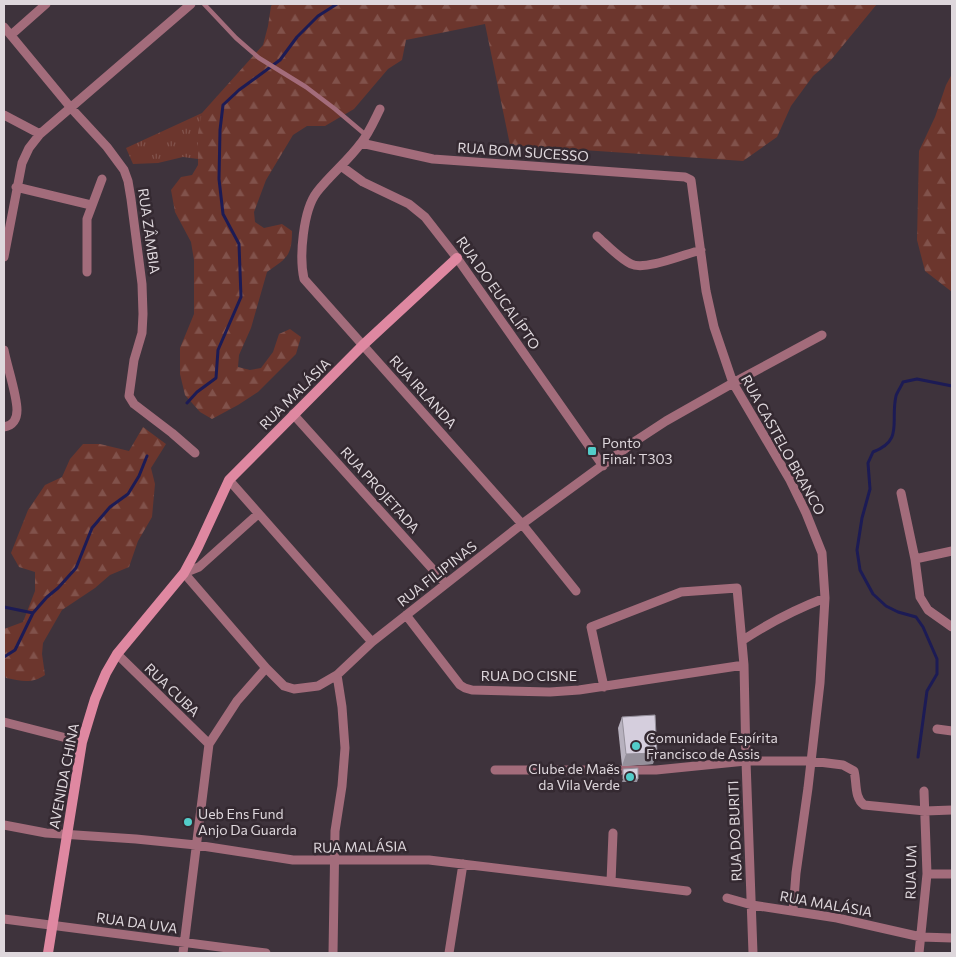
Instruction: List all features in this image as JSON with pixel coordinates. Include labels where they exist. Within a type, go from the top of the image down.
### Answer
[{"type":"street","points":[[11,35],[46,4]]},
{"type":"street","points":[[4,257],[16,186],[22,163],[29,148],[40,134],[191,4]]},
{"type":"street","name":"RUA ZÂMBIA","points":[[4,27],[71,108],[117,159],[128,181],[142,284],[143,314],[142,333],[134,360],[129,392],[130,399],[195,453]]},
{"type":"street","points":[[341,166],[364,140],[380,109]]},
{"type":"street","points":[[4,115],[40,134]]},
{"type":"street","name":"RUA BOM SUCESSO","points":[[364,140],[433,160],[685,177]]},
{"type":"street","name":"RUA DO EUCALÍPTO","points":[[341,166],[363,182],[409,204],[425,217],[457,258],[603,466]]},
{"type":"street","name":"RUA IRLANDA","points":[[341,166],[316,193],[310,203],[301,252],[304,279],[522,524],[576,591]]},
{"type":"street","name":"RUA CASTELO BRANCO","points":[[685,177],[690,179],[692,184],[706,291],[714,327],[732,383],[772,448],[813,528],[822,554],[825,598],[820,683],[793,911]]},
{"type":"street","points":[[87,272],[87,219],[102,179]]},
{"type":"street","points":[[16,186],[91,206]]},
{"type":"street","points":[[597,236],[626,261],[635,266],[656,263],[701,250]]},
{"type":"street","name":"RUA MALÁSIA","points":[[184,573],[229,480],[363,345],[457,258]]},
{"type":"street","name":"RUA FILIPINAS","points":[[266,668],[284,686],[294,689],[309,688],[326,682],[372,642],[522,524],[651,431],[732,383],[822,336]]},
{"type":"street","points":[[4,350],[17,410],[14,422],[4,427]]},
{"type":"street","name":"RUA PROJETADA","points":[[293,414],[446,584]]},
{"type":"street","points":[[229,480],[372,642]]},
{"type":"street","points":[[901,493],[915,559],[918,588],[924,604],[928,610],[952,627]]},
{"type":"street","points":[[183,953],[208,744],[237,701],[266,668],[184,573],[198,567],[258,514]]},
{"type":"street","points":[[915,559],[952,551]]},
{"type":"street","name":"AVENIDA CHINA","points":[[48,953],[82,742],[95,699],[106,673],[117,654],[184,573]]},
{"type":"street","name":"RUA DO BURITI","points":[[604,687],[591,626],[682,592],[737,588],[743,640],[753,953]]},
{"type":"street","points":[[743,640],[787,614],[825,598]]},
{"type":"street","name":"RUA DO CISNE","points":[[406,615],[454,677],[465,688],[472,690],[550,692],[604,687],[744,665]]},
{"type":"street","name":"RUA CUBA","points":[[117,654],[208,744]]},
{"type":"street","points":[[333,953],[334,831],[342,786],[345,748],[337,674]]},
{"type":"street","points":[[4,722],[82,742]]},
{"type":"street","points":[[937,729],[952,731]]},
{"type":"street","points":[[494,770],[656,770],[746,761],[810,761],[843,765],[854,771],[857,796],[864,805],[925,812],[952,810]]},
{"type":"street","name":"RUA UM","points":[[919,953],[926,874],[924,791]]},
{"type":"street","name":"RUA MALÁSIA","points":[[4,825],[67,835],[136,839],[293,860],[420,860],[687,891]]},
{"type":"street","points":[[611,882],[614,833]]},
{"type":"street","points":[[448,953],[463,864]]},
{"type":"street","points":[[926,874],[952,874]]},
{"type":"street","name":"RUA MALÁSIA","points":[[727,898],[752,905],[837,918],[921,937],[952,938]]},
{"type":"street","name":"RUA DA UVA","points":[[4,919],[266,953]]},
{"type":"lane","points":[[204,4],[236,38],[265,62],[306,87],[335,109],[364,140]]},
{"type":"green space","points":[[273,4],[877,4],[831,60],[813,76],[791,106],[777,137],[743,161],[510,145],[485,24],[406,40],[402,60],[388,69],[354,109],[325,126],[307,126],[293,135],[266,180],[254,212],[255,222],[264,228],[282,224],[292,231],[291,246],[287,256],[267,272],[251,328],[239,355],[238,367],[250,370],[261,368],[273,352],[279,334],[290,329],[301,337],[296,354],[258,392],[212,419],[200,412],[185,395],[180,374],[180,348],[194,314],[194,260],[191,242],[175,212],[171,190],[181,177],[192,175],[198,165],[198,133],[202,113],[263,45]]},
{"type":"green space","points":[[952,74],[952,292],[925,271],[917,240],[919,151]]},
{"type":"green space","points":[[202,113],[198,159],[183,157],[158,163],[133,164],[126,148]]},
{"type":"green space","points":[[143,427],[166,444],[151,468],[155,484],[152,517],[138,541],[129,567],[110,575],[95,588],[62,610],[43,643],[42,654],[45,675],[31,681],[6,678],[4,674],[4,629],[23,622],[35,591],[35,572],[19,567],[11,553],[28,510],[45,485],[62,477],[70,459],[83,444],[100,444],[129,451]]},
{"type":"building","points":[[655,715],[657,753],[626,754],[622,717]]},
{"type":"building","name":"Clube de Maẽs da Vila Verde","points":[[638,768],[638,779],[623,779],[623,769]]},
{"type":"waterway","points":[[187,403],[197,392],[216,378],[218,350],[241,297],[239,244],[223,214],[219,179],[220,130],[223,105],[239,90],[280,60],[297,37],[318,16],[337,4]]},
{"type":"waterway","points":[[918,757],[927,691],[937,674],[937,659],[923,627],[916,617],[898,612],[886,606],[873,594],[860,570],[857,550],[862,518],[870,489],[868,463],[873,452],[889,442],[892,436],[896,396],[903,382],[917,379],[952,386]]},
{"type":"waterway","points":[[4,657],[15,650],[33,613],[76,568],[92,528],[110,507],[128,494],[139,476],[147,456]]},
{"type":"waterway","points":[[4,607],[33,613]]},
{"type":"place","name":"Ponto Final: T303","points":[[592,451]]},
{"type":"place","name":"Comunidade Espírita Francisco de Assis","points":[[636,746]]},
{"type":"place","name":"Clube de Maẽs da Vila Verde","points":[[630,777]]},
{"type":"place","name":"Ueb Ens Fund Anjo Da Guarda","points":[[188,822]]}]
